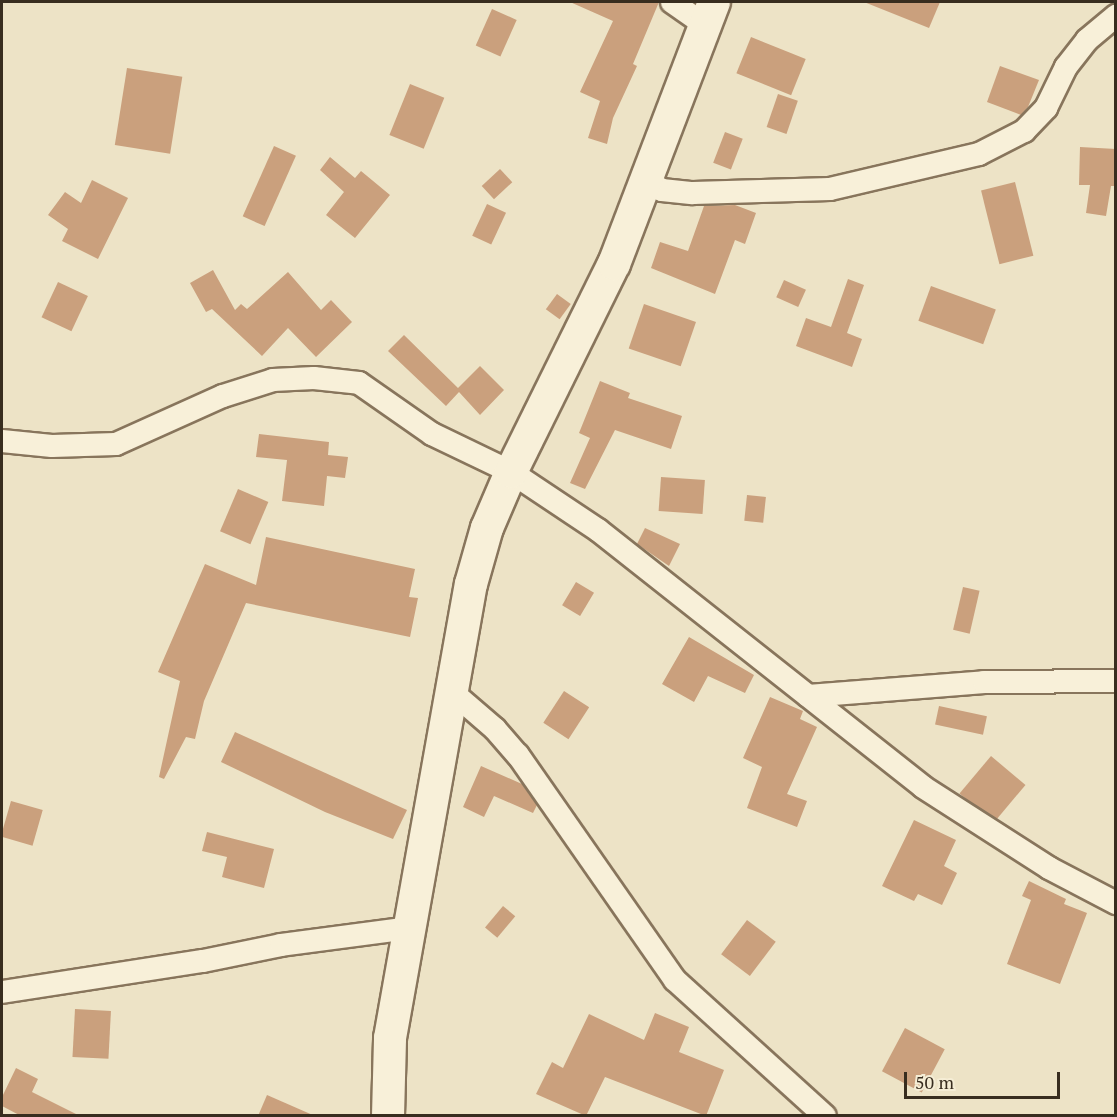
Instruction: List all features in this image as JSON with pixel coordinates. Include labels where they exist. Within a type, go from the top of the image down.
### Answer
[{"type":"main road","points":[[388,1116],[390,1038],[471,584],[487,528],[511,472],[614,264],[709,13]]},
{"type":"street","points":[[672,2],[709,13]]},
{"type":"street","points":[[647,180],[662,190],[693,193],[830,189],[979,154],[1024,131],[1046,108],[1066,67],[1087,40],[1116,16]]},
{"type":"street","points":[[2,441],[52,446],[116,444],[223,396],[273,380],[314,378],[359,383],[432,434],[511,472],[598,530],[923,787],[1049,868],[1116,903]]},
{"type":"street","points":[[808,696],[984,682],[1116,681]]},
{"type":"street","points":[[451,691],[495,729],[518,755],[675,980],[825,1116]]},
{"type":"street","points":[[2,992],[203,962],[281,945],[411,928]]},
{"type":"building","points":[[570,2],[659,2],[633,64],[637,66],[613,118],[607,144],[588,138],[600,101],[580,92],[613,21]]},
{"type":"building","points":[[864,2],[940,2],[929,28]]},
{"type":"building","points":[[492,9],[517,20],[500,57],[476,46]]},
{"type":"building","points":[[751,37],[806,59],[791,95],[736,73]]},
{"type":"building","points":[[1000,66],[1039,80],[1028,107],[1021,115],[987,102]]},
{"type":"building","points":[[127,68],[182,77],[170,154],[115,145]]},
{"type":"building","points":[[410,84],[444,98],[424,149],[389,135]]},
{"type":"building","points":[[778,94],[798,101],[786,134],[767,127]]},
{"type":"building","points":[[725,132],[743,139],[731,170],[713,163]]},
{"type":"building","points":[[274,146],[296,156],[265,226],[243,216]]},
{"type":"building","points":[[1080,147],[1116,149],[1116,186],[1111,186],[1106,216],[1086,213],[1090,185],[1079,185]]},
{"type":"building","points":[[330,157],[355,178],[361,171],[390,195],[355,238],[326,215],[344,192],[320,170]]},
{"type":"building","points":[[500,169],[512,182],[494,199],[482,186]]},
{"type":"building","points":[[92,180],[128,198],[98,259],[62,241],[68,229],[48,215],[65,192],[81,203]]},
{"type":"building","points":[[1015,182],[1033,256],[999,264],[981,190]]},
{"type":"building","points":[[487,204],[506,213],[491,245],[472,236]]},
{"type":"building","points":[[735,205],[756,213],[745,244],[735,240],[715,294],[651,268],[660,242],[688,251],[704,206]]},
{"type":"building","points":[[213,270],[235,310],[241,304],[247,309],[288,272],[321,310],[331,300],[352,322],[316,357],[288,328],[262,356],[212,309],[206,312],[190,283]]},
{"type":"building","points":[[848,279],[864,285],[847,333],[862,339],[852,367],[796,346],[806,318],[831,327]]},
{"type":"building","points":[[784,280],[806,290],[798,307],[776,297]]},
{"type":"building","points":[[58,282],[88,296],[71,331],[42,317]]},
{"type":"building","points":[[931,286],[996,310],[983,344],[918,321]]},
{"type":"building","points":[[557,294],[571,304],[560,319],[546,309]]},
{"type":"building","points":[[644,304],[696,322],[681,366],[629,348]]},
{"type":"building","points":[[404,335],[458,388],[480,366],[504,390],[480,415],[459,392],[446,406],[388,351]]},
{"type":"building","points":[[600,381],[630,393],[628,398],[682,416],[671,449],[615,430],[585,489],[570,483],[590,438],[579,433]]},
{"type":"building","points":[[259,434],[329,442],[328,455],[348,457],[345,478],[327,476],[324,506],[282,501],[287,460],[256,457]]},
{"type":"building","points":[[661,477],[705,480],[703,514],[659,511]]},
{"type":"building","points":[[238,489],[268,502],[250,544],[220,531]]},
{"type":"building","points":[[747,495],[766,497],[763,523],[744,521]]},
{"type":"building","points":[[645,528],[680,544],[669,566],[637,544]]},
{"type":"building","points":[[266,537],[415,569],[409,597],[418,598],[410,637],[246,603],[204,701],[195,739],[186,737],[164,779],[159,777],[180,681],[158,672],[205,564],[256,585]]},
{"type":"building","points":[[576,582],[594,593],[580,616],[562,605]]},
{"type":"building","points":[[963,587],[980,591],[970,634],[953,630]]},
{"type":"building","points":[[689,637],[754,675],[745,693],[708,676],[694,702],[662,684]]},
{"type":"building","points":[[564,691],[589,707],[568,739],[543,723]]},
{"type":"building","points":[[770,697],[803,711],[800,719],[817,727],[787,794],[807,801],[797,827],[747,808],[762,767],[743,758]]},
{"type":"building","points":[[939,706],[987,716],[983,735],[935,725]]},
{"type":"building","points":[[235,732],[407,810],[393,839],[325,812],[221,762]]},
{"type":"building","points":[[991,756],[1025,785],[994,822],[960,794]]},
{"type":"building","points":[[481,766],[522,784],[537,805],[533,813],[494,796],[484,817],[463,807]]},
{"type":"building","points":[[11,801],[43,810],[33,846],[2,837]]},
{"type":"building","points":[[914,820],[956,840],[944,866],[957,873],[942,905],[918,894],[914,901],[882,886]]},
{"type":"building","points":[[207,832],[274,849],[264,888],[222,877],[227,857],[202,851]]},
{"type":"building","points":[[1029,881],[1066,899],[1064,904],[1087,913],[1060,984],[1007,964],[1031,900],[1022,896]]},
{"type":"building","points":[[503,906],[515,916],[497,938],[485,927]]},
{"type":"building","points":[[747,920],[776,942],[750,976],[721,954]]},
{"type":"building","points":[[75,1009],[111,1011],[108,1059],[72,1057]]},
{"type":"building","points":[[655,1013],[689,1027],[679,1052],[724,1070],[706,1116],[605,1077],[586,1116],[536,1094],[552,1062],[563,1068],[589,1014],[644,1040]]},
{"type":"building","points":[[905,1028],[945,1049],[922,1092],[882,1071]]},
{"type":"building","points":[[16,1068],[38,1079],[32,1092],[80,1116],[21,1116],[2,1106],[2,1097]]},
{"type":"building","points":[[267,1095],[315,1116],[258,1116]]}]
